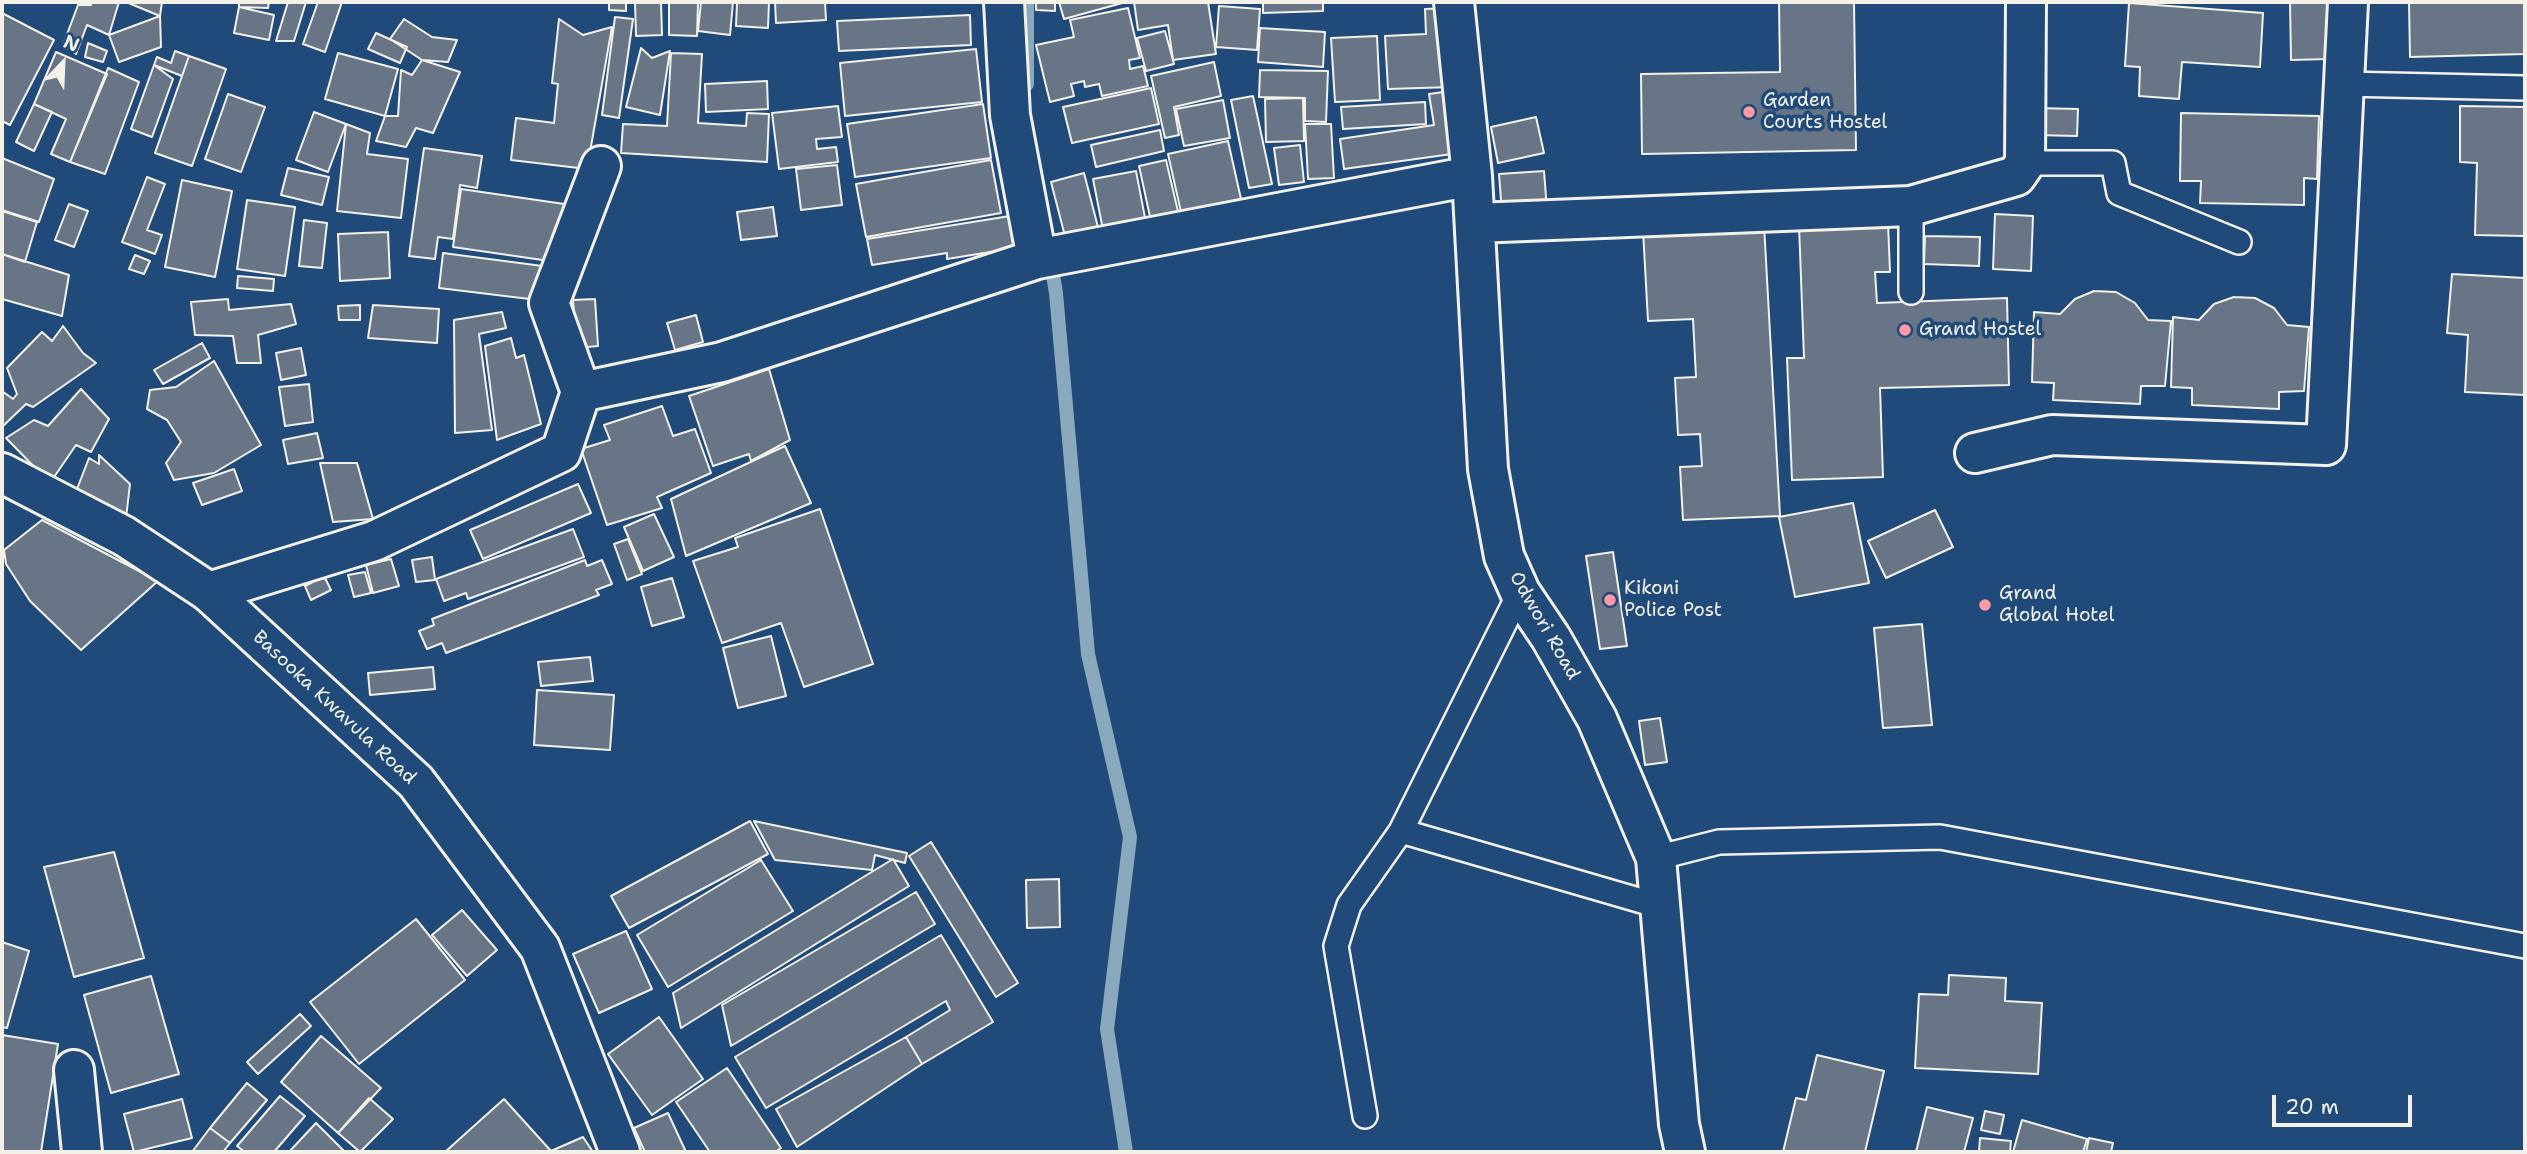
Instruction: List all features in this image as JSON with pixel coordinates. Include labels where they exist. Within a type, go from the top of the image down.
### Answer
[{"type":"street","points":[[1004,2],[1010,115],[1037,259]]},
{"type":"street","name":"Odwori Road","points":[[1454,2],[1472,176],[1488,470],[1504,556],[1520,592],[1551,638],[1597,719],[1656,858],[1679,1124],[1685,1152]]},
{"type":"street","points":[[1475,223],[1911,206],[2015,176],[2025,163],[2026,2]]},
{"type":"street","points":[[1975,453],[2052,435],[2326,445],[2348,2]]},
{"type":"street","points":[[209,592],[374,541],[561,452],[582,392],[549,303],[601,166]]},
{"type":"street","points":[[582,392],[722,362],[1037,259],[1472,176]]},
{"type":"street","name":"Basooka Kwavula Road","points":[[4,476],[124,536],[209,592],[416,782],[540,948],[620,1152]]},
{"type":"street","points":[[74,1070],[82,1152]]},
{"type":"lane","points":[[2344,84],[2525,88]]},
{"type":"lane","points":[[2025,163],[2113,163],[2119,193],[2239,242]]},
{"type":"lane","points":[[1911,206],[1911,292]]},
{"type":"lane","points":[[1365,1116],[1336,946],[1349,905],[1401,831],[1520,592]]},
{"type":"lane","points":[[1401,831],[1659,906]]},
{"type":"lane","points":[[1656,858],[1719,842],[1940,837],[2525,946]]},
{"type":"building","points":[[92,2],[119,2],[109,35],[87,25],[76,54],[63,45],[78,5],[91,5]]},
{"type":"building","points":[[126,2],[162,2],[160,16]]},
{"type":"building","points":[[239,2],[269,2],[268,8],[239,7]]},
{"type":"building","points":[[288,2],[306,2],[294,41],[276,41]]},
{"type":"building","points":[[318,2],[342,2],[325,52],[303,44]]},
{"type":"building","points":[[609,2],[626,2],[626,11],[609,10]]},
{"type":"building","points":[[635,2],[661,2],[662,35],[636,36]]},
{"type":"building","points":[[669,2],[698,2],[697,36],[669,35]]},
{"type":"building","points":[[701,2],[733,2],[730,35],[698,31]]},
{"type":"building","points":[[737,2],[769,2],[768,28],[736,26]]},
{"type":"building","points":[[775,2],[825,2],[826,20],[776,23]]},
{"type":"building","points":[[1036,2],[1055,2],[1055,11],[1036,10]]},
{"type":"building","points":[[1059,2],[1126,2],[1064,19]]},
{"type":"building","points":[[1134,2],[1208,2],[1216,54],[1173,60],[1168,25],[1138,30]]},
{"type":"building","points":[[1232,2],[1323,2],[1323,11],[1263,13],[1263,3]]},
{"type":"building","name":"Garden Courts Hostel","points":[[1779,2],[1854,2],[1856,150],[1642,154],[1641,74],[1780,72]]},
{"type":"building","points":[[2290,2],[2327,2],[2328,59],[2291,60]]},
{"type":"building","points":[[2409,2],[2525,2],[2525,54],[2410,57]]},
{"type":"building","points":[[2129,3],[2263,13],[2260,67],[2182,62],[2179,99],[2139,96],[2140,67],[2125,66]]},
{"type":"building","points":[[1219,6],[1260,9],[1257,50],[1216,47]]},
{"type":"building","points":[[239,7],[274,15],[269,40],[234,33]]},
{"type":"building","points":[[1128,8],[1140,58],[1129,60],[1130,69],[1143,66],[1148,86],[1102,96],[1099,84],[1085,87],[1084,81],[1071,84],[1074,96],[1050,102],[1036,45],[1074,37],[1070,20]]},
{"type":"building","points":[[1448,8],[1452,87],[1388,89],[1385,36],[1426,34],[1425,9]]},
{"type":"building","points":[[2,13],[54,40],[10,125],[2,121]]},
{"type":"building","points":[[970,15],[971,45],[839,51],[837,21]]},
{"type":"building","points":[[160,16],[161,47],[119,62],[109,35]]},
{"type":"building","points":[[615,17],[633,19],[619,118],[602,115]]},
{"type":"building","points":[[404,19],[432,37],[457,40],[448,62],[422,60],[390,39]]},
{"type":"building","points":[[559,19],[583,35],[612,27],[587,169],[511,160],[516,118],[554,123],[558,84],[552,83]]},
{"type":"building","points":[[1260,28],[1325,32],[1323,67],[1258,62]]},
{"type":"building","points":[[1165,31],[1174,64],[1146,71],[1137,38]]},
{"type":"building","points":[[376,33],[407,47],[400,63],[368,49]]},
{"type":"building","points":[[1377,36],[1380,100],[1335,102],[1331,38]]},
{"type":"building","points":[[88,43],[107,51],[103,62],[85,57]]},
{"type":"building","points":[[641,48],[652,58],[670,51],[660,115],[626,107]]},
{"type":"building","points":[[976,49],[982,102],[845,116],[840,63]]},
{"type":"building","points":[[175,51],[189,56],[182,76],[154,65],[157,57],[171,63]]},
{"type":"building","points":[[56,52],[107,74],[70,162],[51,154],[66,119],[34,104]]},
{"type":"building","points":[[338,53],[398,69],[385,116],[325,99]]},
{"type":"building","points":[[671,53],[702,54],[698,123],[746,126],[747,113],[769,114],[767,162],[621,153],[623,124],[667,126]]},
{"type":"building","points":[[189,56],[226,69],[192,166],[155,153]]},
{"type":"building","points":[[422,60],[460,72],[433,133],[416,128],[406,147],[376,141],[385,116],[398,116],[401,70],[412,75]]},
{"type":"building","points":[[1214,62],[1221,96],[1174,107],[1179,135],[1165,138],[1151,76]]},
{"type":"building","points":[[154,65],[173,79],[152,137],[131,129]]},
{"type":"building","points":[[108,68],[139,82],[105,174],[70,162]]},
{"type":"building","points":[[1260,70],[1328,71],[1326,122],[1305,121],[1305,98],[1259,97]]},
{"type":"building","points":[[767,81],[768,109],[706,112],[705,84]]},
{"type":"building","points":[[1151,88],[1159,124],[1072,143],[1063,107]]},
{"type":"building","points":[[1450,91],[1459,153],[1344,169],[1340,139],[1434,125],[1429,94]]},
{"type":"building","points":[[228,94],[265,107],[241,172],[205,159]]},
{"type":"building","points":[[1253,96],[1272,184],[1249,188],[1231,100]]},
{"type":"building","points":[[1303,98],[1304,141],[1266,142],[1265,99]]},
{"type":"building","points":[[1223,100],[1230,138],[1184,146],[1176,109]]},
{"type":"building","points":[[1425,102],[1426,124],[1343,129],[1341,107]]},
{"type":"building","points":[[34,104],[52,112],[34,151],[16,142]]},
{"type":"building","points":[[983,104],[991,158],[855,177],[847,124]]},
{"type":"building","points":[[838,106],[842,137],[816,139],[817,149],[836,147],[838,162],[779,169],[772,113]]},
{"type":"building","points":[[2460,106],[2525,107],[2525,236],[2475,235],[2477,163],[2460,162]]},
{"type":"building","points":[[2035,108],[2078,109],[2077,136],[2035,135]]},
{"type":"building","points":[[314,112],[346,124],[328,172],[296,160]]},
{"type":"building","points":[[2181,113],[2319,116],[2317,179],[2304,178],[2304,205],[2200,203],[2201,181],[2180,181]]},
{"type":"building","points":[[1536,117],[1544,153],[1498,163],[1491,127]]},
{"type":"building","points":[[346,124],[370,133],[367,154],[408,159],[401,218],[337,211]]},
{"type":"building","points":[[1305,124],[1331,124],[1334,178],[1308,179]]},
{"type":"building","points":[[1160,130],[1164,151],[1096,167],[1091,145]]},
{"type":"building","points":[[1228,141],[1241,199],[1181,212],[1168,154]]},
{"type":"building","points":[[1300,145],[1304,182],[1279,185],[1274,148]]},
{"type":"building","points":[[424,148],[482,156],[477,188],[460,185],[453,239],[438,237],[435,259],[409,256]]},
{"type":"building","points":[[2,158],[54,179],[39,222],[2,210]]},
{"type":"building","points":[[991,160],[1001,213],[866,237],[856,184]]},
{"type":"building","points":[[1166,160],[1180,220],[1152,226],[1139,166]]},
{"type":"building","points":[[837,165],[842,205],[801,210],[796,169]]},
{"type":"building","points":[[288,168],[329,177],[322,205],[281,195]]},
{"type":"building","points":[[1136,171],[1147,228],[1104,235],[1093,179]]},
{"type":"building","points":[[1544,171],[1547,210],[1502,213],[1499,174]]},
{"type":"building","points":[[1084,173],[1100,235],[1067,244],[1051,182]]},
{"type":"building","points":[[147,177],[165,184],[147,230],[162,235],[155,254],[122,242]]},
{"type":"building","points":[[182,180],[232,191],[215,277],[165,267]]},
{"type":"building","points":[[461,189],[571,205],[563,263],[453,247]]},
{"type":"building","points":[[247,200],[295,207],[285,276],[237,269]]},
{"type":"building","points":[[69,204],[88,211],[74,247],[55,240]]},
{"type":"building","points":[[773,207],[777,236],[741,240],[737,212]]},
{"type":"building","points":[[2,211],[37,222],[25,262],[2,254]]},
{"type":"building","points":[[1995,214],[2033,216],[2031,271],[1993,269]]},
{"type":"building","points":[[1016,215],[1021,247],[947,259],[947,253],[872,265],[867,239]]},
{"type":"building","points":[[304,220],[327,223],[322,268],[299,266]]},
{"type":"building","name":"Grand Hostel","points":[[1888,223],[1890,272],[1875,272],[1877,303],[2007,298],[2009,385],[1880,388],[1883,477],[1792,480],[1787,358],[1804,358],[1799,225]]},
{"type":"building","points":[[1764,224],[1780,516],[1683,520],[1680,467],[1702,466],[1700,434],[1678,435],[1675,378],[1696,377],[1693,319],[1648,321],[1643,230]]},
{"type":"building","points":[[388,232],[390,278],[340,281],[338,234]]},
{"type":"building","points":[[1925,236],[1980,237],[1979,266],[1924,264]]},
{"type":"building","points":[[443,253],[550,267],[546,301],[439,288]]},
{"type":"building","points":[[2,254],[69,275],[62,316],[2,299]]},
{"type":"building","points":[[135,255],[150,261],[144,274],[129,269]]},
{"type":"building","points":[[2452,274],[2525,278],[2525,395],[2465,392],[2468,335],[2447,333]]},
{"type":"building","points":[[238,276],[274,279],[273,291],[237,288]]},
{"type":"building","points":[[2094,291],[2116,292],[2135,303],[2148,320],[2171,321],[2165,386],[2141,386],[2140,404],[2053,400],[2054,383],[2032,382],[2034,312],[2060,314],[2075,299]]},
{"type":"building","points":[[2234,297],[2255,298],[2274,308],[2287,325],[2309,327],[2304,391],[2279,392],[2279,409],[2192,405],[2192,388],[2171,387],[2173,317],[2199,320],[2214,304]]},
{"type":"building","points":[[228,299],[229,310],[291,304],[296,324],[258,335],[261,363],[237,363],[233,336],[195,335],[191,302]]},
{"type":"building","points":[[595,299],[598,346],[577,348],[573,300]]},
{"type":"building","points":[[360,305],[360,320],[339,320],[338,306]]},
{"type":"building","points":[[373,305],[439,309],[437,343],[368,338]]},
{"type":"building","points":[[502,312],[506,328],[479,334],[492,430],[455,433],[454,320]]},
{"type":"building","points":[[696,315],[703,342],[675,350],[667,323]]},
{"type":"building","points":[[63,326],[83,353],[96,363],[33,407],[26,404],[2,427],[2,391],[13,399],[17,394],[7,368],[42,332],[52,341]]},
{"type":"building","points":[[511,338],[516,358],[524,355],[541,424],[497,440],[485,346]]},
{"type":"building","points":[[202,343],[210,358],[163,384],[154,370]]},
{"type":"building","points":[[301,348],[306,375],[281,380],[276,353]]},
{"type":"building","points":[[214,361],[261,445],[214,473],[174,480],[166,463],[181,442],[167,420],[147,409],[150,390],[176,387]]},
{"type":"building","points":[[769,369],[790,440],[751,461],[749,454],[713,466],[689,396]]},
{"type":"building","points":[[309,384],[313,422],[285,426],[279,387]]},
{"type":"building","points":[[81,389],[109,419],[91,452],[76,445],[50,483],[6,438],[34,420],[48,426]]},
{"type":"building","points":[[662,406],[673,436],[695,429],[711,473],[657,497],[662,508],[607,525],[581,449],[610,440],[604,425]]},
{"type":"building","points":[[317,433],[323,458],[288,464],[283,440]]},
{"type":"building","points":[[785,446],[811,503],[686,556],[671,499]]},
{"type":"building","points":[[99,455],[130,484],[126,518],[77,489],[89,458],[99,464]]},
{"type":"building","points":[[320,463],[357,463],[373,519],[333,522]]},
{"type":"building","points":[[234,469],[242,491],[202,505],[193,483]]},
{"type":"building","points":[[578,484],[591,513],[483,559],[470,530]]},
{"type":"building","points":[[1853,503],[1869,583],[1795,597],[1779,517]]},
{"type":"building","points":[[820,509],[873,664],[804,687],[781,623],[722,643],[693,561],[738,547],[735,538]]},
{"type":"building","points":[[1935,510],[1953,547],[1886,578],[1868,541]]},
{"type":"building","points":[[654,514],[674,557],[643,571],[624,527]]},
{"type":"building","points":[[42,520],[158,581],[81,650],[30,601],[6,564],[4,550]]},
{"type":"building","points":[[573,529],[584,557],[468,599],[466,593],[444,601],[436,579]]},
{"type":"building","points":[[628,539],[642,574],[627,580],[614,544]]},
{"type":"building","points":[[1613,552],[1627,646],[1600,649],[1586,556]]},
{"type":"building","points":[[432,557],[435,580],[416,582],[412,560]]},
{"type":"building","points":[[391,559],[399,586],[373,593],[366,565]]},
{"type":"building","points":[[585,560],[587,566],[602,560],[612,584],[596,590],[599,595],[446,653],[442,643],[427,649],[419,631],[434,625],[432,619]]},
{"type":"building","points":[[365,572],[371,593],[354,597],[348,575]]},
{"type":"building","points":[[324,576],[331,590],[311,600],[305,586]]},
{"type":"building","points":[[672,578],[684,617],[652,626],[641,587]]},
{"type":"building","points":[[1922,624],[1932,725],[1883,728],[1874,628]]},
{"type":"building","points":[[771,636],[786,696],[738,708],[723,648]]},
{"type":"building","points":[[590,657],[593,681],[541,686],[538,662]]},
{"type":"building","points":[[433,667],[435,689],[370,695],[368,673]]},
{"type":"building","points":[[537,690],[614,695],[610,750],[534,745]]},
{"type":"building","points":[[1660,718],[1667,762],[1645,765],[1639,721]]},
{"type":"building","points":[[750,821],[768,854],[629,928],[611,896]]},
{"type":"building","points":[[754,821],[907,853],[905,863],[875,855],[872,870],[775,860]]},
{"type":"building","points":[[931,842],[1018,983],[996,997],[909,856]]},
{"type":"building","points":[[114,852],[144,958],[74,977],[44,867]]},
{"type":"building","points":[[893,859],[909,886],[681,1028],[673,993]]},
{"type":"building","points":[[761,860],[793,911],[668,987],[637,935]]},
{"type":"building","points":[[1059,879],[1060,927],[1027,928],[1026,880]]},
{"type":"building","points":[[916,892],[935,924],[731,1046],[722,1005]]},
{"type":"building","points":[[462,910],[497,950],[467,976],[432,935]]},
{"type":"building","points":[[416,919],[465,980],[359,1064],[310,1002]]},
{"type":"building","points":[[626,931],[652,989],[599,1013],[573,954]]},
{"type":"building","points":[[941,935],[993,1022],[922,1064],[906,1037],[950,1010],[946,1001],[766,1108],[735,1057]]},
{"type":"building","points":[[2,942],[29,951],[7,1028],[2,1027]]},
{"type":"building","points":[[1949,975],[2006,978],[2005,1001],[2042,1003],[2038,1074],[1915,1068],[1919,994],[1948,995]]},
{"type":"building","points":[[151,976],[179,1074],[111,1093],[84,995]]},
{"type":"building","points":[[300,1014],[311,1026],[258,1074],[247,1062]]},
{"type":"building","points":[[659,1017],[703,1079],[652,1115],[608,1054]]},
{"type":"building","points":[[2,1035],[58,1044],[41,1152],[2,1152]]},
{"type":"building","points":[[321,1036],[381,1088],[338,1133],[281,1082]]},
{"type":"building","points":[[906,1037],[922,1064],[797,1147],[776,1109]]},
{"type":"building","points":[[1817,1055],[1884,1071],[1865,1152],[1783,1152],[1796,1098],[1806,1100]]},
{"type":"building","points":[[727,1068],[781,1148],[775,1152],[710,1152],[676,1102]]},
{"type":"building","points":[[247,1083],[267,1100],[230,1143],[210,1128]]},
{"type":"building","points":[[280,1096],[305,1116],[274,1152],[245,1152],[237,1146]]},
{"type":"building","points":[[369,1098],[393,1119],[360,1152],[338,1133]]},
{"type":"building","points":[[182,1099],[192,1138],[134,1152],[124,1114]]},
{"type":"building","points":[[504,1099],[551,1151],[445,1152]]},
{"type":"building","points":[[1927,1107],[1973,1118],[1964,1152],[1916,1152]]},
{"type":"building","points":[[1985,1111],[2004,1115],[2000,1134],[1981,1130]]},
{"type":"building","points":[[668,1113],[686,1152],[645,1152],[634,1128]]},
{"type":"building","points":[[2022,1120],[2087,1139],[2083,1152],[2013,1152]]},
{"type":"building","points":[[316,1123],[345,1152],[289,1152]]},
{"type":"building","points":[[210,1128],[230,1143],[223,1152],[192,1152]]},
{"type":"building","points":[[583,1137],[593,1152],[551,1151]]},
{"type":"building","points":[[1980,1138],[2011,1141],[2010,1152],[1979,1152]]},
{"type":"building","points":[[2089,1138],[2113,1143],[2111,1152],[2086,1152]]},
{"type":"waterway","points":[[1027,2],[1027,84]]},
{"type":"waterway","points":[[1050,257],[1056,293],[1088,654],[1130,837],[1107,1029],[1126,1152]]},
{"type":"place","name":"Garden Courts Hostel","points":[[1749,112]]},
{"type":"place","name":"Grand Hostel","points":[[1905,330]]},
{"type":"place","name":"Kikoni Police Post","points":[[1610,600]]},
{"type":"place","name":"Grand Global Hotel","points":[[1985,605]]}]
